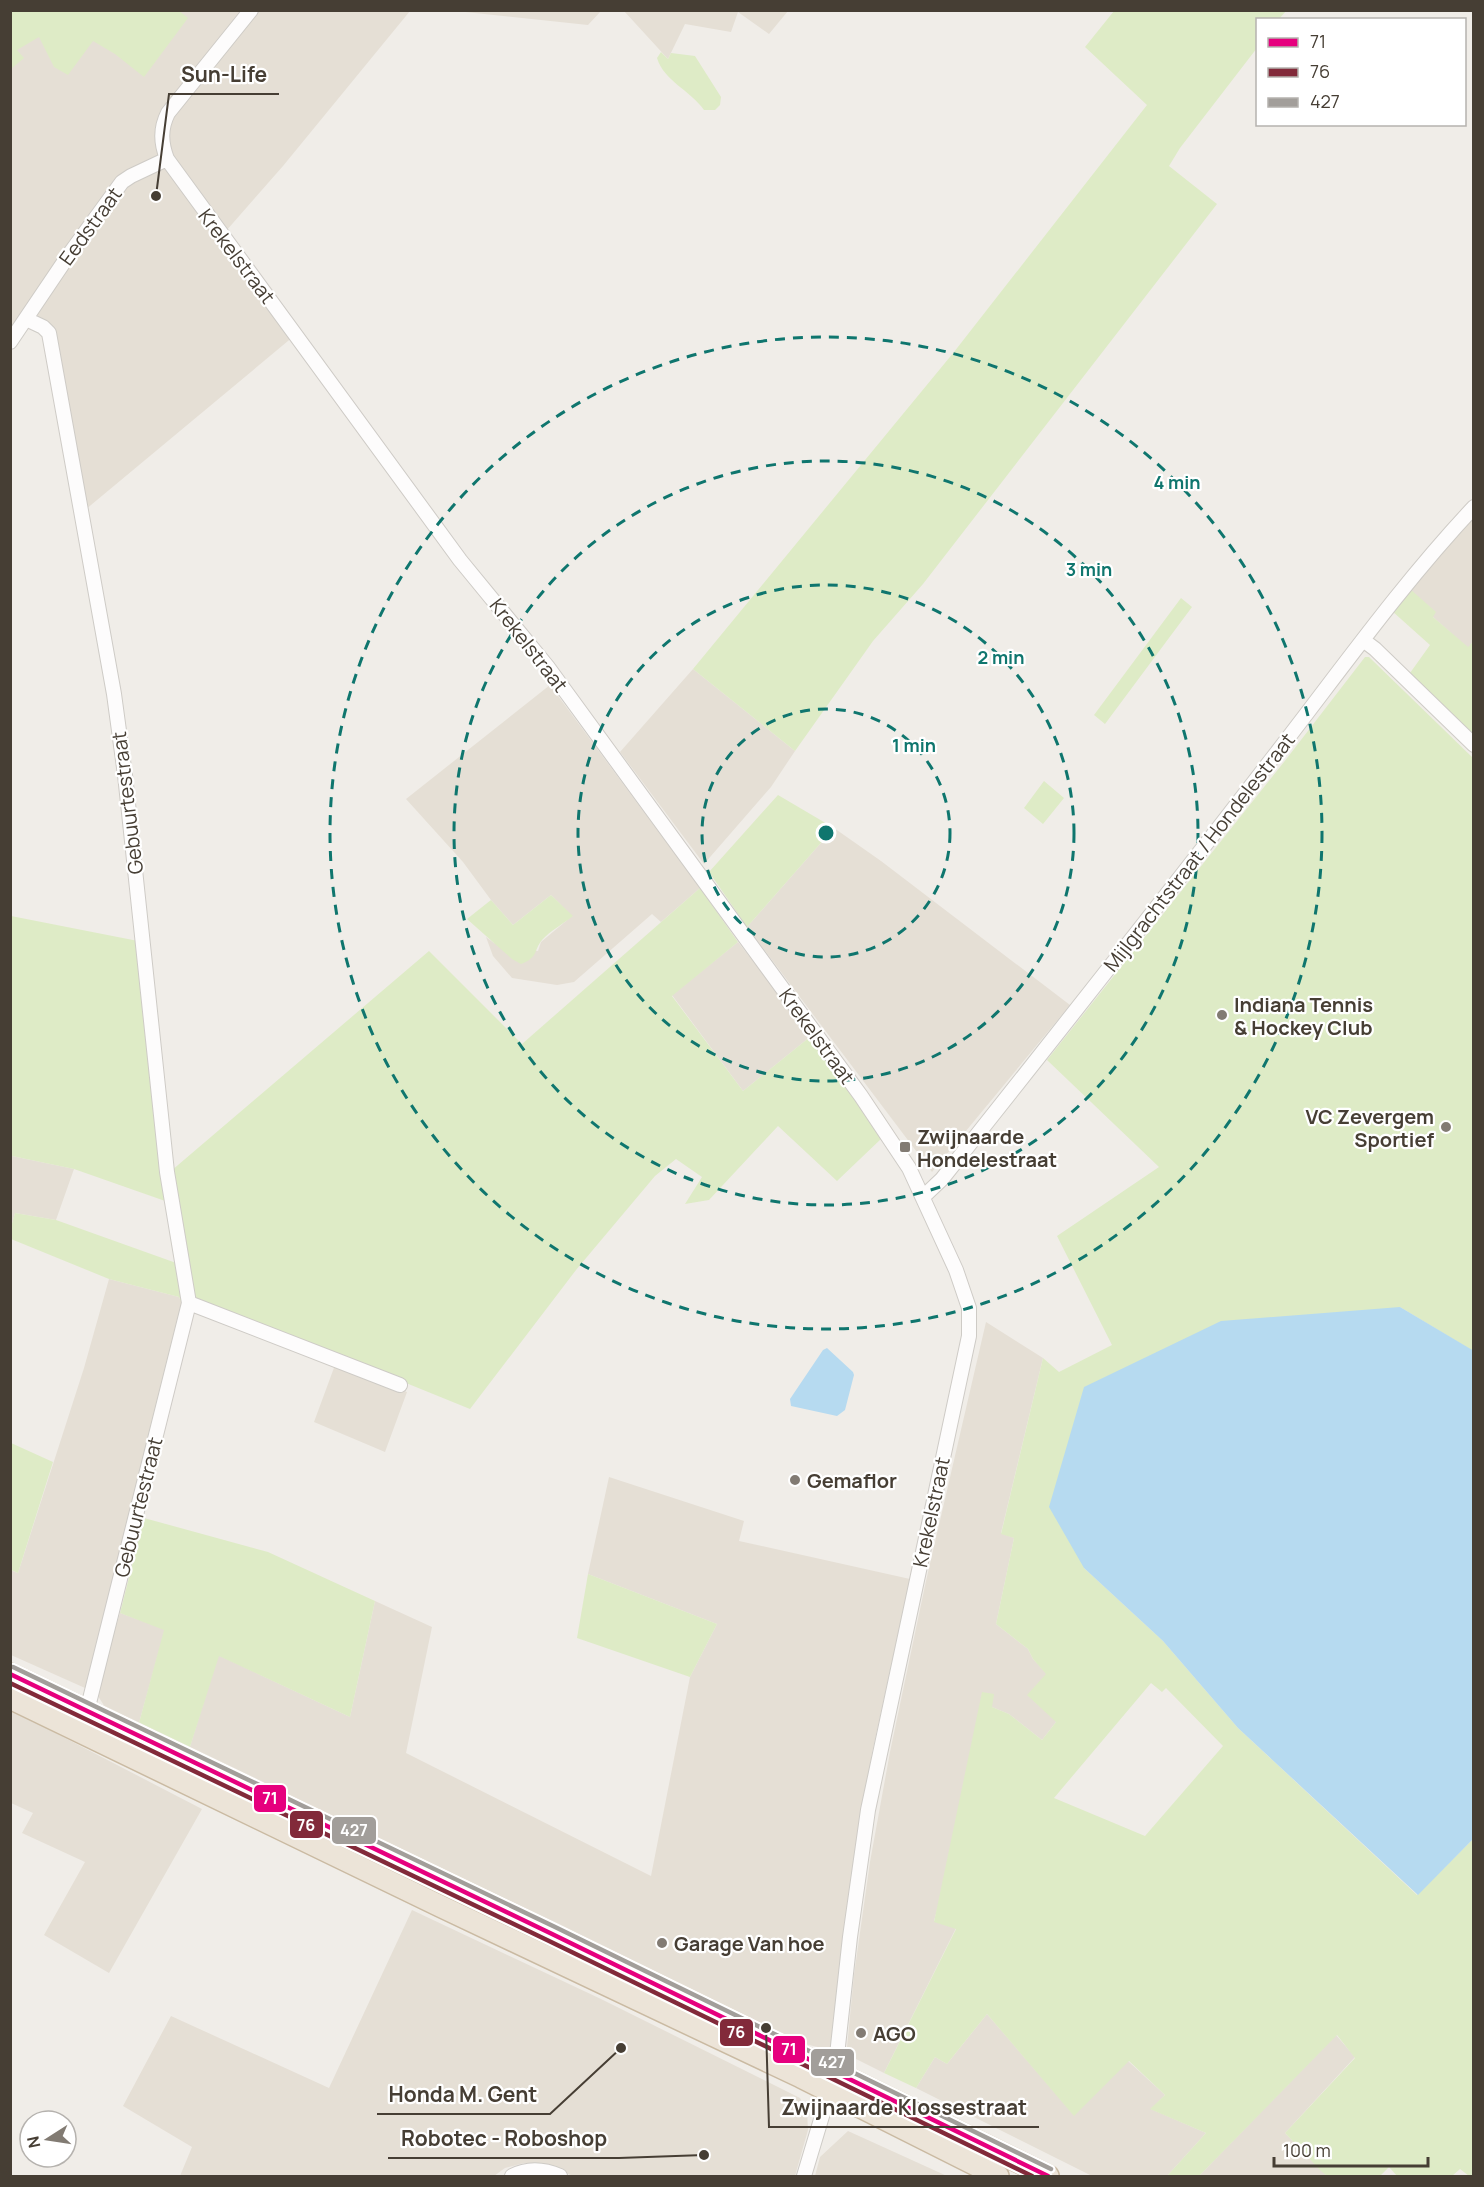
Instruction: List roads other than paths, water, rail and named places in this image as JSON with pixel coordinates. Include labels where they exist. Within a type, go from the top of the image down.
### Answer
[{"type":"highway","points":[[10,1674],[550,1933],[832,2083],[998,2176]]},
{"type":"highway","points":[[10,1698],[832,2083],[1048,2176]]},
{"type":"street","points":[[167,159],[162,146],[162,132],[168,113],[251,10]]},
{"type":"street","name":"Eedstraat","points":[[10,342],[68,256],[122,182],[167,159]]},
{"type":"street","name":"Krekelstraat","points":[[167,159],[460,560],[547,666],[861,1095],[898,1150],[923,1197],[956,1270],[969,1308],[969,1336],[868,1809],[832,2083],[804,2176]]},
{"type":"street","name":"Gebuurtestraat","points":[[26,319],[43,327],[49,333],[114,694],[127,785],[167,1172],[189,1303],[87,1711]]},
{"type":"street","name":"Mijlgrachtstraat / Hondelestraat","points":[[923,1197],[942,1179],[1014,1088],[1258,777],[1410,578],[1473,507]]},
{"type":"street","points":[[1363,640],[1473,745]]},
{"type":"street","points":[[189,1303],[400,1385]]},
{"type":"street","points":[[512,2176],[519,2172],[538,2170],[560,2176]]},
{"type":"water","points":[[1400,1307],[1474,1351],[1473,1839],[1418,1895],[1238,1728],[1163,1641],[1084,1568],[1049,1507],[1084,1387],[1221,1321]]},
{"type":"water","points":[[827,1348],[854,1375],[845,1410],[837,1416],[791,1406],[790,1399],[823,1350]]},
{"type":"place","name":"Sun-Life","points":[[156,196]]},
{"type":"place","name":"Indiana Tennis & Hockey Club","points":[[1222,1015]]},
{"type":"place","name":"VC Zevergem Sportief","points":[[1446,1127]]},
{"type":"place","name":"Zwijnaarde Hondelestraat","points":[[905,1147]]},
{"type":"place","name":"Gemaflor","points":[[795,1480]]},
{"type":"place","name":"Garage Van hoe","points":[[662,1943]]},
{"type":"place","name":"Zwijnaarde Klossestraat","points":[[766,2028]]},
{"type":"place","name":"AGO","points":[[861,2033]]},
{"type":"place","name":"Honda M. Gent","points":[[621,2048]]},
{"type":"place","name":"Robotec - Roboshop","points":[[704,2155]]}]
